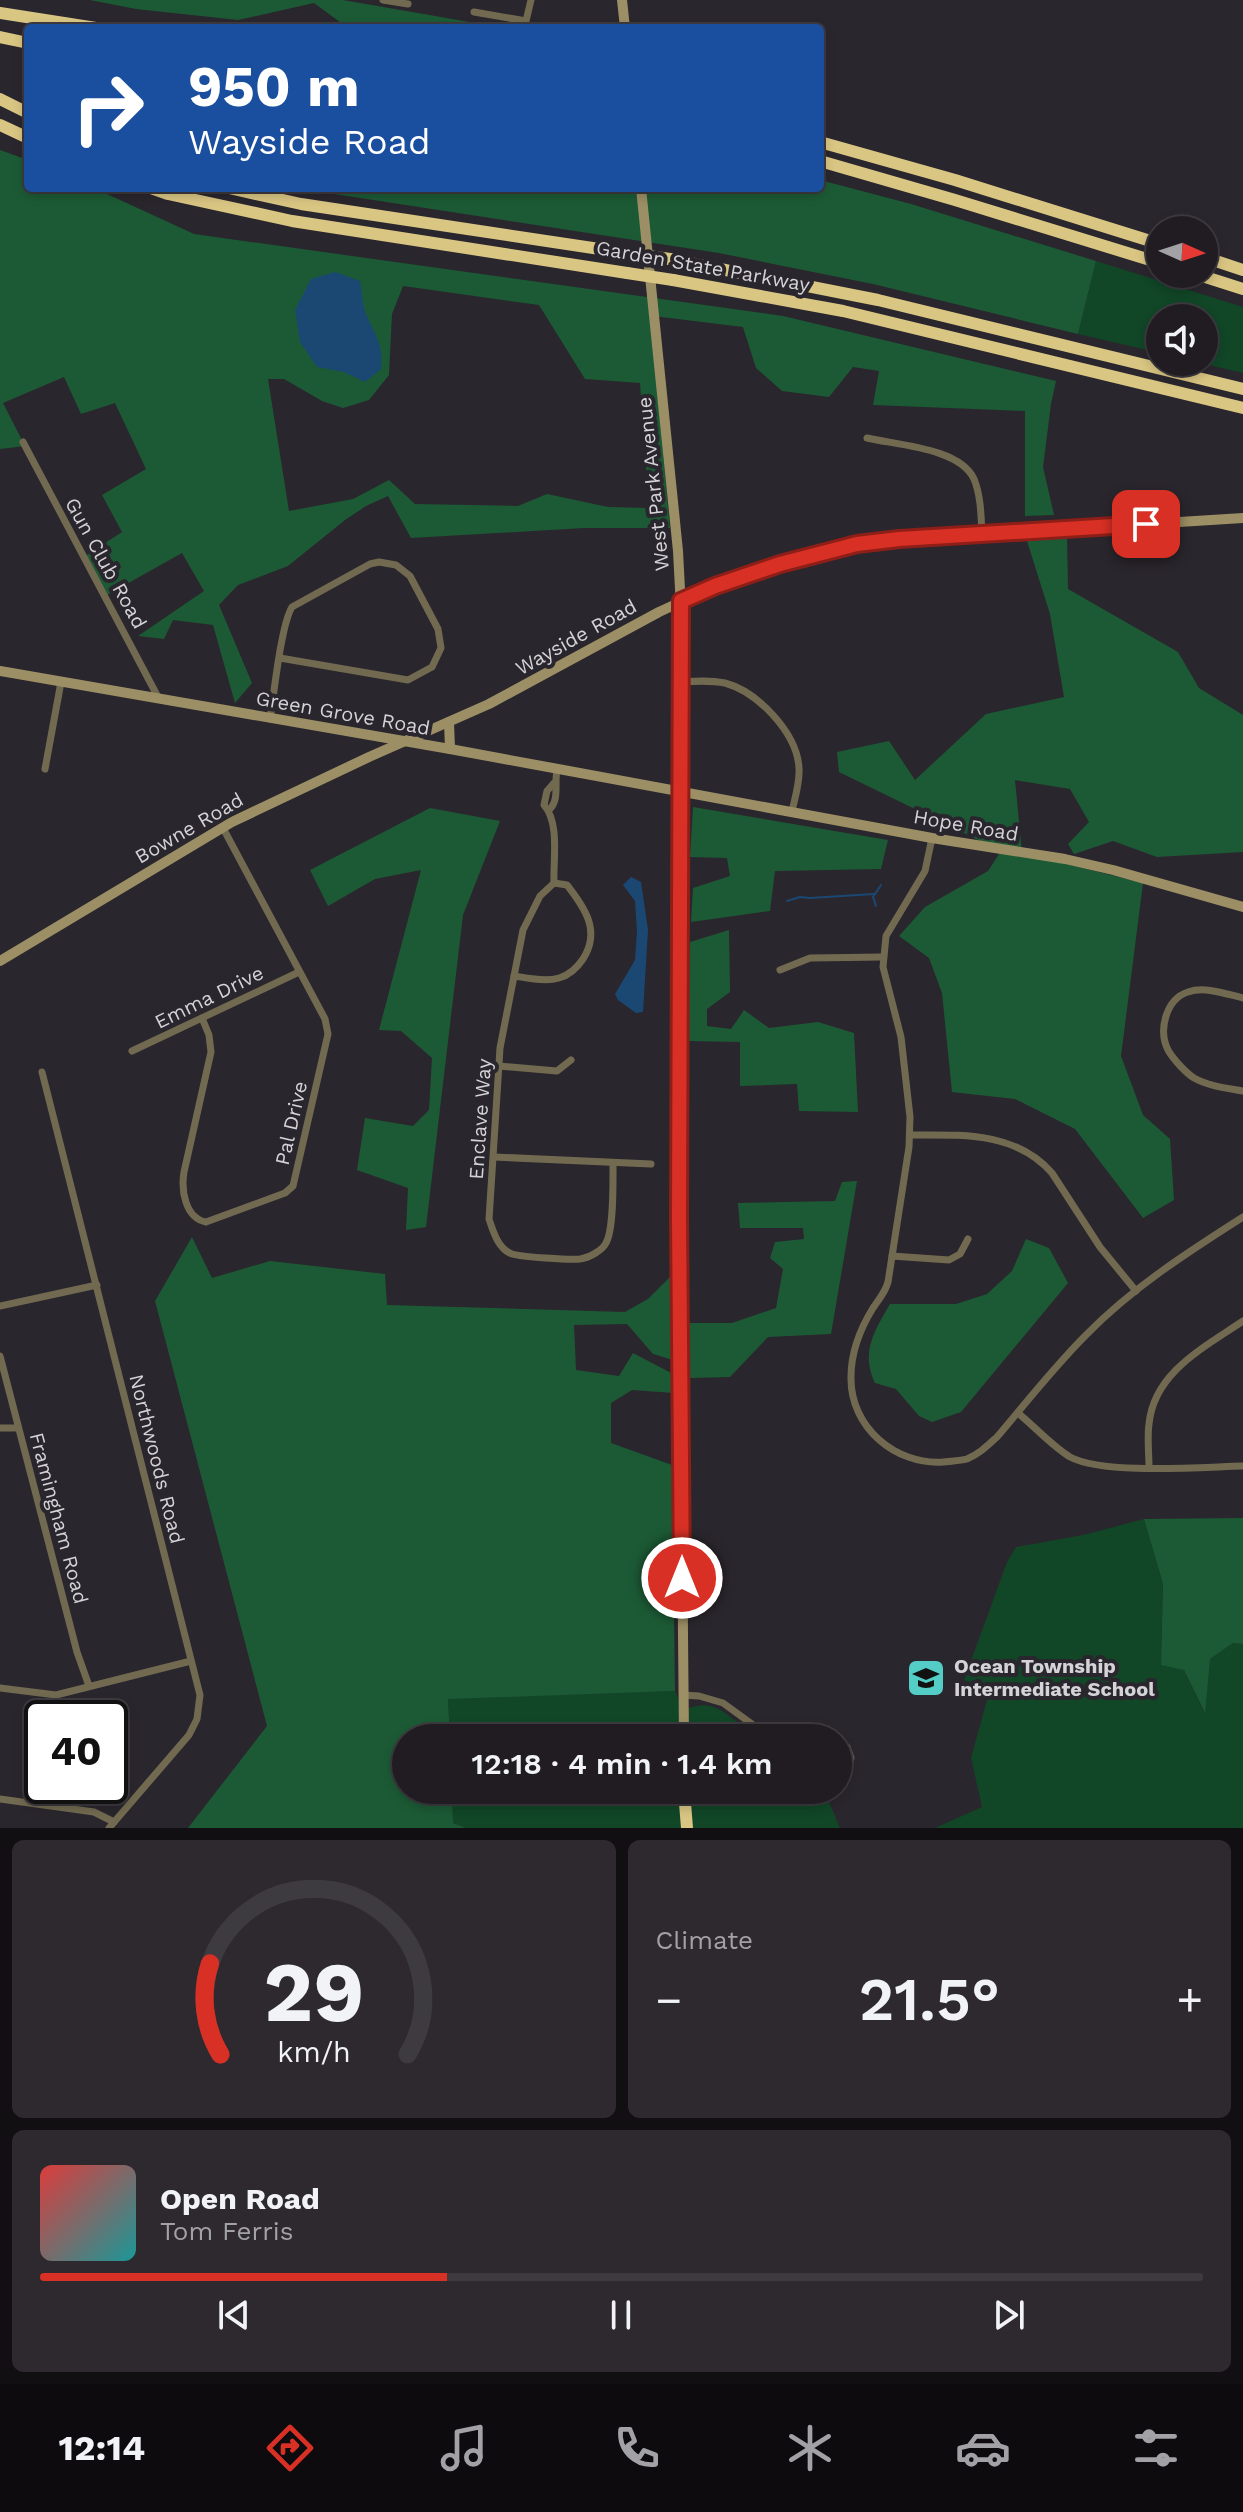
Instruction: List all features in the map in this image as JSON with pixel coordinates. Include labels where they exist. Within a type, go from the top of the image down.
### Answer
[{"type":"highway","points":[[0,13],[70,24]]},
{"type":"highway","points":[[0,37],[24,42]]},
{"type":"highway","points":[[0,99],[24,111]]},
{"type":"highway","points":[[0,125],[24,136]]},
{"type":"highway","points":[[824,143],[1146,240]]},
{"type":"highway","points":[[824,162],[1146,259]]},
{"type":"highway","name":"Garden State Parkway","points":[[164,192],[305,224],[673,280],[856,314],[1243,408]]},
{"type":"highway","points":[[186,192],[220,205]]},
{"type":"highway","name":"Garden State Parkway","points":[[247,192],[301,204],[670,259],[878,300],[1243,389]]},
{"type":"highway","points":[[1218,262],[1243,270]]},
{"type":"highway","points":[[1218,281],[1243,289]]},
{"type":"highway","points":[[685,1804],[686,1828]]},
{"type":"street","points":[[383,0],[408,4]]},
{"type":"street","points":[[474,12],[526,21],[531,0]]},
{"type":"street","points":[[622,0],[625,24]]},
{"type":"street","name":"West Park Avenue","points":[[641,192],[681,601],[680,1317],[684,1724]]},
{"type":"street","points":[[867,438],[939,453],[961,462],[968,469],[978,492],[982,534]]},
{"type":"street","name":"Gun Club Road","points":[[23,442],[159,699]]},
{"type":"street","name":"Wayside Road","points":[[405,741],[523,687],[681,601],[780,564],[857,544],[1243,518]]},
{"type":"street","points":[[270,719],[280,658],[288,613],[292,607],[370,564],[396,565],[410,576],[441,640],[438,658],[432,667],[408,680],[280,658]]},
{"type":"street","name":"Green Grove Road","points":[[0,671],[270,719],[360,747],[405,741],[680,792]]},
{"type":"street","points":[[45,769],[61,682]]},
{"type":"street","points":[[681,682],[717,682],[739,689],[755,698],[779,722],[799,767],[792,811]]},
{"type":"street","points":[[449,722],[450,749]]},
{"type":"street","name":"Bowne Road","points":[[0,961],[360,747],[405,741]]},
{"type":"street","points":[[514,976],[558,979],[576,969],[592,935],[590,920],[567,885],[554,883],[553,825],[549,810],[544,805],[557,770]]},
{"type":"street","name":"Hope Road","points":[[680,792],[1091,864],[1243,907]]},
{"type":"street","name":"Pal Drive","points":[[202,1018],[209,1035],[211,1052],[183,1178],[189,1211],[196,1219],[206,1222],[285,1193],[294,1183],[328,1029],[223,828]]},
{"type":"street","points":[[932,838],[925,871],[886,936],[883,957],[901,1037],[910,1135],[884,1293],[859,1334],[851,1376],[854,1399],[865,1423],[877,1439],[907,1459],[926,1463],[965,1460],[981,1451],[997,1437],[1084,1337],[1169,1264],[1243,1217]]},
{"type":"street","name":"Enclave Way","points":[[554,883],[540,896],[523,930],[499,1066],[489,1219],[501,1246],[511,1254],[582,1259],[598,1252],[606,1244],[610,1228],[613,1163]]},
{"type":"street","points":[[780,970],[810,958],[883,957]]},
{"type":"street","name":"Emma Drive","points":[[132,1051],[299,972]]},
{"type":"street","points":[[1243,998],[1202,989],[1186,992],[1174,1000],[1164,1024],[1168,1050],[1194,1077],[1243,1091]]},
{"type":"street","points":[[499,1066],[557,1071],[571,1060]]},
{"type":"street","name":"Northwoods Road","points":[[42,1072],[200,1695],[199,1711],[183,1743],[112,1825]]},
{"type":"street","points":[[910,1135],[987,1137],[1002,1141],[1043,1162],[1100,1247],[1136,1291]]},
{"type":"street","points":[[494,1157],[651,1164]]},
{"type":"street","points":[[892,1256],[949,1260],[960,1254],[968,1239]]},
{"type":"street","points":[[0,1306],[97,1285]]},
{"type":"street","points":[[1149,1467],[1149,1425],[1158,1395],[1179,1366],[1240,1324],[1243,1334]]},
{"type":"street","name":"Framingham Road","points":[[0,1356],[82,1670],[89,1686]]},
{"type":"street","points":[[1018,1413],[1069,1456],[1085,1462],[1105,1466],[1243,1466]]},
{"type":"street","points":[[0,1428],[18,1428]]},
{"type":"street","points":[[0,1688],[48,1695],[191,1661]]},
{"type":"street","points":[[683,1695],[714,1699],[752,1724]]},
{"type":"street","points":[[0,1799],[94,1812],[112,1825]]},
{"type":"green space","points":[[90,0],[343,0],[481,24],[343,24],[314,3],[238,20],[136,9]]},
{"type":"green space","points":[[0,150],[24,159],[24,192],[103,192],[194,234],[783,316],[1056,381],[1043,467],[1054,515],[1025,516],[1025,411],[873,405],[879,371],[853,367],[829,397],[782,391],[756,368],[743,327],[653,316],[670,528],[584,528],[411,538],[388,496],[345,520],[288,566],[238,585],[219,605],[252,683],[235,703],[213,625],[173,620],[164,639],[138,636],[204,591],[182,553],[107,595],[85,556],[122,532],[102,495],[146,469],[115,403],[81,414],[64,377],[3,403],[25,446],[0,449]],"holes":[[[403,286],[539,305],[585,379],[640,383],[649,508],[608,507],[547,494],[518,506],[415,504],[389,480],[353,499],[289,511],[268,379],[284,379],[322,401],[343,408],[369,400],[389,375],[392,314]]]},
{"type":"green space","points":[[824,181],[911,204],[1096,261],[1078,334],[873,284],[719,253],[321,192],[824,192]]},
{"type":"green space","points":[[1096,261],[1146,277],[1146,288],[1182,288],[1243,307],[1243,373],[1218,367],[1218,304],[1146,304],[1146,350],[1078,334]]},
{"type":"green space","points":[[1067,535],[1068,589],[1178,652],[1199,688],[1243,715],[1243,852],[1157,857],[1113,841],[1074,854],[1068,844],[1089,822],[1070,789],[1015,780],[1022,853],[1143,883],[1121,1056],[1143,1115],[1170,1139],[1174,1200],[1143,1218],[1075,1129],[1015,1099],[952,1092],[942,993],[929,958],[899,936],[925,907],[988,871],[1001,851],[839,772],[837,752],[889,741],[915,780],[986,714],[1064,697],[1050,614],[1027,541]]},
{"type":"green space","points":[[693,807],[888,840],[881,869],[775,871],[770,911],[691,922],[693,888],[730,876],[727,858],[690,857]]},
{"type":"green space","points":[[430,808],[500,821],[463,915],[426,1227],[406,1230],[408,1188],[357,1170],[365,1118],[413,1126],[429,1110],[432,1058],[401,1031],[379,1030],[421,870],[375,879],[328,906],[310,870]]},
{"type":"green space","points":[[729,930],[730,992],[707,1009],[707,1026],[731,1029],[744,1010],[769,1028],[818,1022],[854,1033],[858,1112],[799,1111],[797,1084],[740,1086],[740,1042],[688,1041],[690,942]]},
{"type":"green space","points":[[857,1181],[831,1334],[768,1337],[730,1377],[690,1378],[687,1323],[732,1323],[776,1308],[783,1269],[770,1258],[775,1242],[804,1239],[803,1228],[740,1228],[738,1203],[835,1201],[842,1182]]},
{"type":"green space","points":[[192,1237],[212,1278],[270,1261],[385,1274],[387,1305],[625,1312],[648,1299],[672,1275],[673,1360],[653,1354],[627,1324],[574,1325],[576,1370],[619,1376],[633,1353],[675,1375],[674,1393],[632,1390],[611,1403],[611,1443],[672,1465],[675,1691],[448,1699],[449,1724],[392,1724],[392,1804],[452,1804],[453,1823],[466,1828],[188,1828],[267,1726],[155,1301]]},
{"type":"green space","points":[[1026,1239],[1049,1248],[1068,1283],[961,1412],[932,1422],[919,1416],[896,1389],[875,1383],[869,1351],[890,1304],[956,1304],[987,1294],[1012,1271]]},
{"type":"green space","points":[[1243,1518],[1243,1644],[1233,1643],[1210,1659],[1205,1713],[1184,1670],[1161,1665],[1163,1584],[1144,1519]]},
{"type":"green space","points":[[1144,1519],[1163,1584],[1161,1664],[1184,1670],[1204,1712],[1210,1659],[1233,1643],[1243,1644],[1243,1828],[935,1828],[982,1807],[971,1758],[990,1689],[964,1680],[1007,1562],[1016,1547],[1083,1535]]},
{"type":"green space","points":[[675,1691],[683,1710],[708,1705],[740,1724],[449,1724],[448,1698]]},
{"type":"green space","points":[[452,1804],[830,1804],[840,1828],[466,1828],[453,1823]]},
{"type":"water","points":[[335,272],[360,281],[365,310],[380,347],[381,369],[365,382],[344,372],[317,367],[300,342],[295,310],[311,279]]},
{"type":"water","points":[[631,877],[641,882],[648,930],[643,1012],[636,1013],[618,1000],[615,994],[635,960],[635,901],[623,885]]},
{"type":"waterway","points":[[876,906],[873,897],[881,885]]},
{"type":"waterway","points":[[787,901],[800,897],[874,894]]},
{"type":"place","name":"Ocean Township Intermediate School","points":[[926,1678]]},
{"type":"route","points":[[682,1578],[679,1218],[681,601],[780,564],[857,544],[1146,524]]}]
